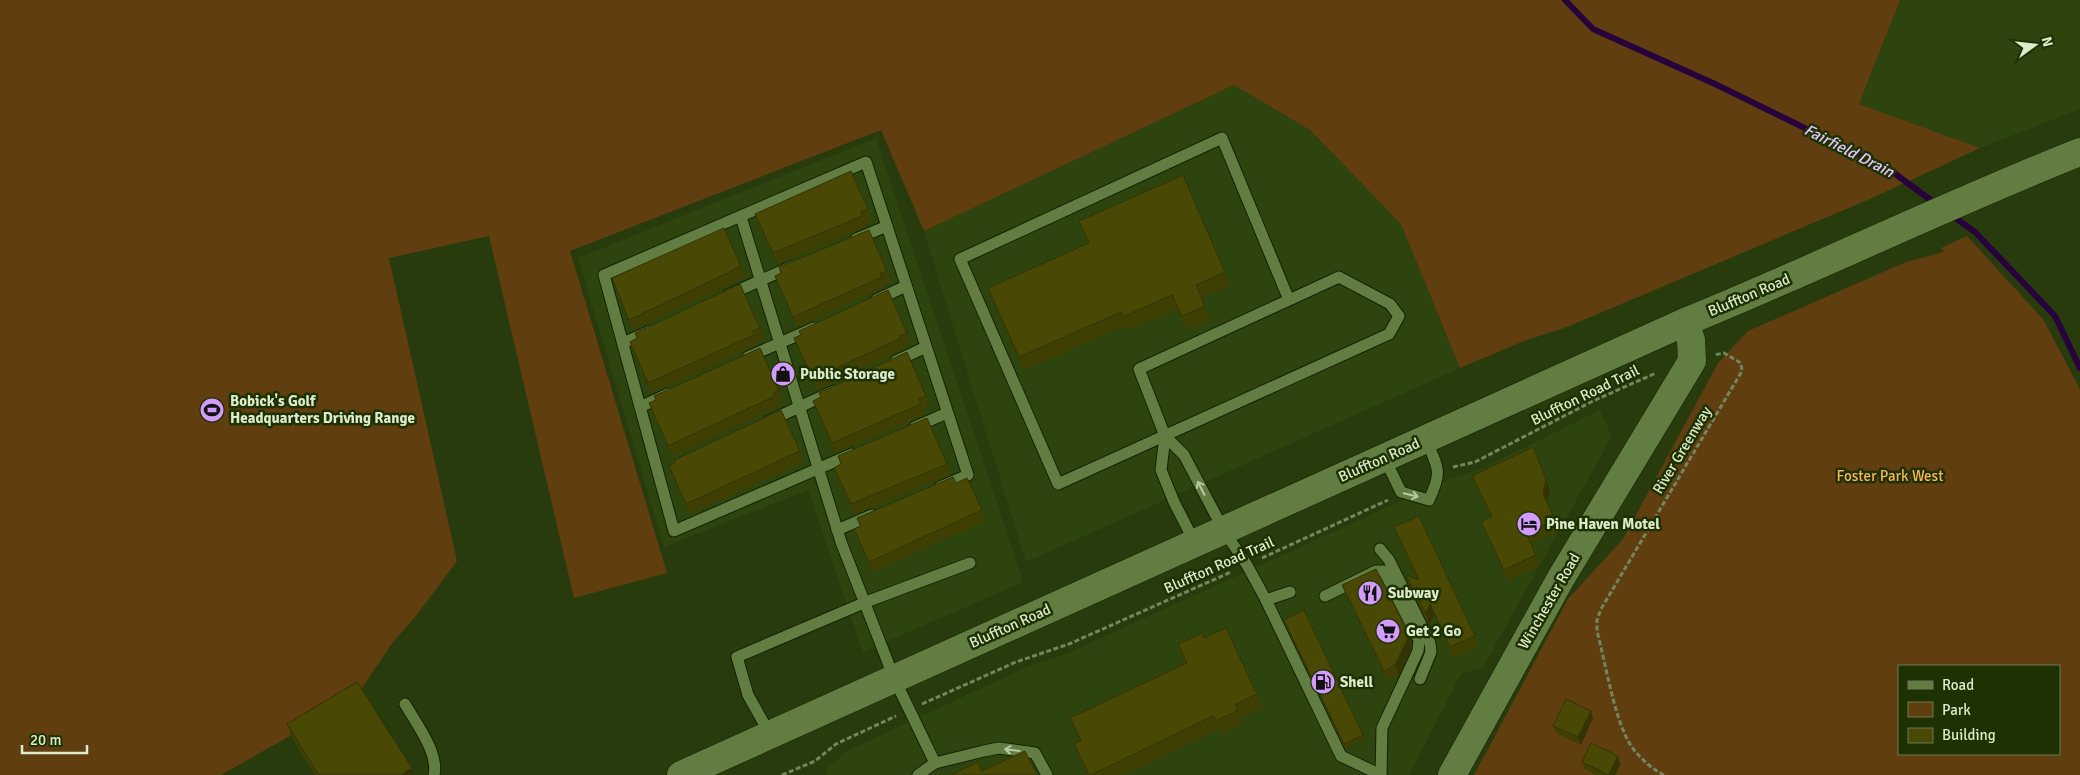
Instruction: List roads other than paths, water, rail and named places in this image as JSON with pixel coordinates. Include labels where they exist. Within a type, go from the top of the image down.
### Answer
[{"type":"main road","name":"Bluffton Road","points":[[681,775],[1685,322],[1739,300],[1886,233],[2080,152]]},
{"type":"main road","name":"Winchester Road","points":[[1452,775],[1561,578],[1692,361],[1691,340],[1685,322]]},
{"type":"lane","points":[[1289,300],[1222,138],[960,259],[1058,484],[1165,436],[1389,334],[1400,316],[1390,304],[1339,277],[1289,300],[1139,369],[1165,436],[1184,455],[1224,531],[1247,565],[1266,600],[1341,756],[1381,775],[1382,728],[1418,651],[1419,640],[1384,571],[1376,571],[1325,596]]},
{"type":"lane","points":[[862,450],[674,531],[662,469],[640,407],[604,275],[866,162],[968,475],[933,490]]},
{"type":"lane","points":[[741,217],[837,530],[894,678],[935,763]]},
{"type":"lane","points":[[842,245],[887,226]]},
{"type":"lane","points":[[717,299],[806,260]]},
{"type":"lane","points":[[861,306],[906,286]]},
{"type":"lane","points":[[736,363],[825,323]]},
{"type":"lane","points":[[623,343],[657,327]]},
{"type":"lane","points":[[890,364],[926,347]]},
{"type":"lane","points":[[755,427],[845,386]]},
{"type":"lane","points":[[640,407],[675,391]]},
{"type":"lane","points":[[904,431],[947,413]]},
{"type":"lane","points":[[1165,436],[1160,470],[1195,543]]},
{"type":"lane","points":[[1384,457],[1401,492],[1430,500],[1437,483],[1439,470],[1426,440]]},
{"type":"lane","points":[[837,530],[881,512]]},
{"type":"lane","points":[[1380,549],[1389,560],[1430,643],[1431,652],[1420,678]]},
{"type":"lane","points":[[771,736],[748,695],[737,657],[866,602],[970,563]]},
{"type":"lane","points":[[1266,600],[1290,592]]},
{"type":"lane","points":[[405,704],[431,751],[435,761],[434,775]]},
{"type":"lane","points":[[918,775],[935,763],[999,748],[1035,753],[1047,775]]},
{"type":"waterway","name":"Fairfield Drain","points":[[1565,0],[1593,29],[1715,84],[1890,170],[1936,204]]},
{"type":"waterway","name":"Fairfield Drain","points":[[1950,214],[1975,232],[2055,316],[2080,368]]},
{"type":"place","name":"Public Storage","points":[[783,374]]},
{"type":"place","name":"Bobick's Golf Headquarters Driving Range","points":[[212,410]]},
{"type":"place","name":"Pine Haven Motel","points":[[1529,524]]},
{"type":"place","name":"Subway","points":[[1370,593]]},
{"type":"place","name":"Get 2 Go","points":[[1388,631]]},
{"type":"place","name":"Shell","points":[[1323,682]]},
{"type":"park label","name":"Foster Park West","points":[[1890,476]]}]
